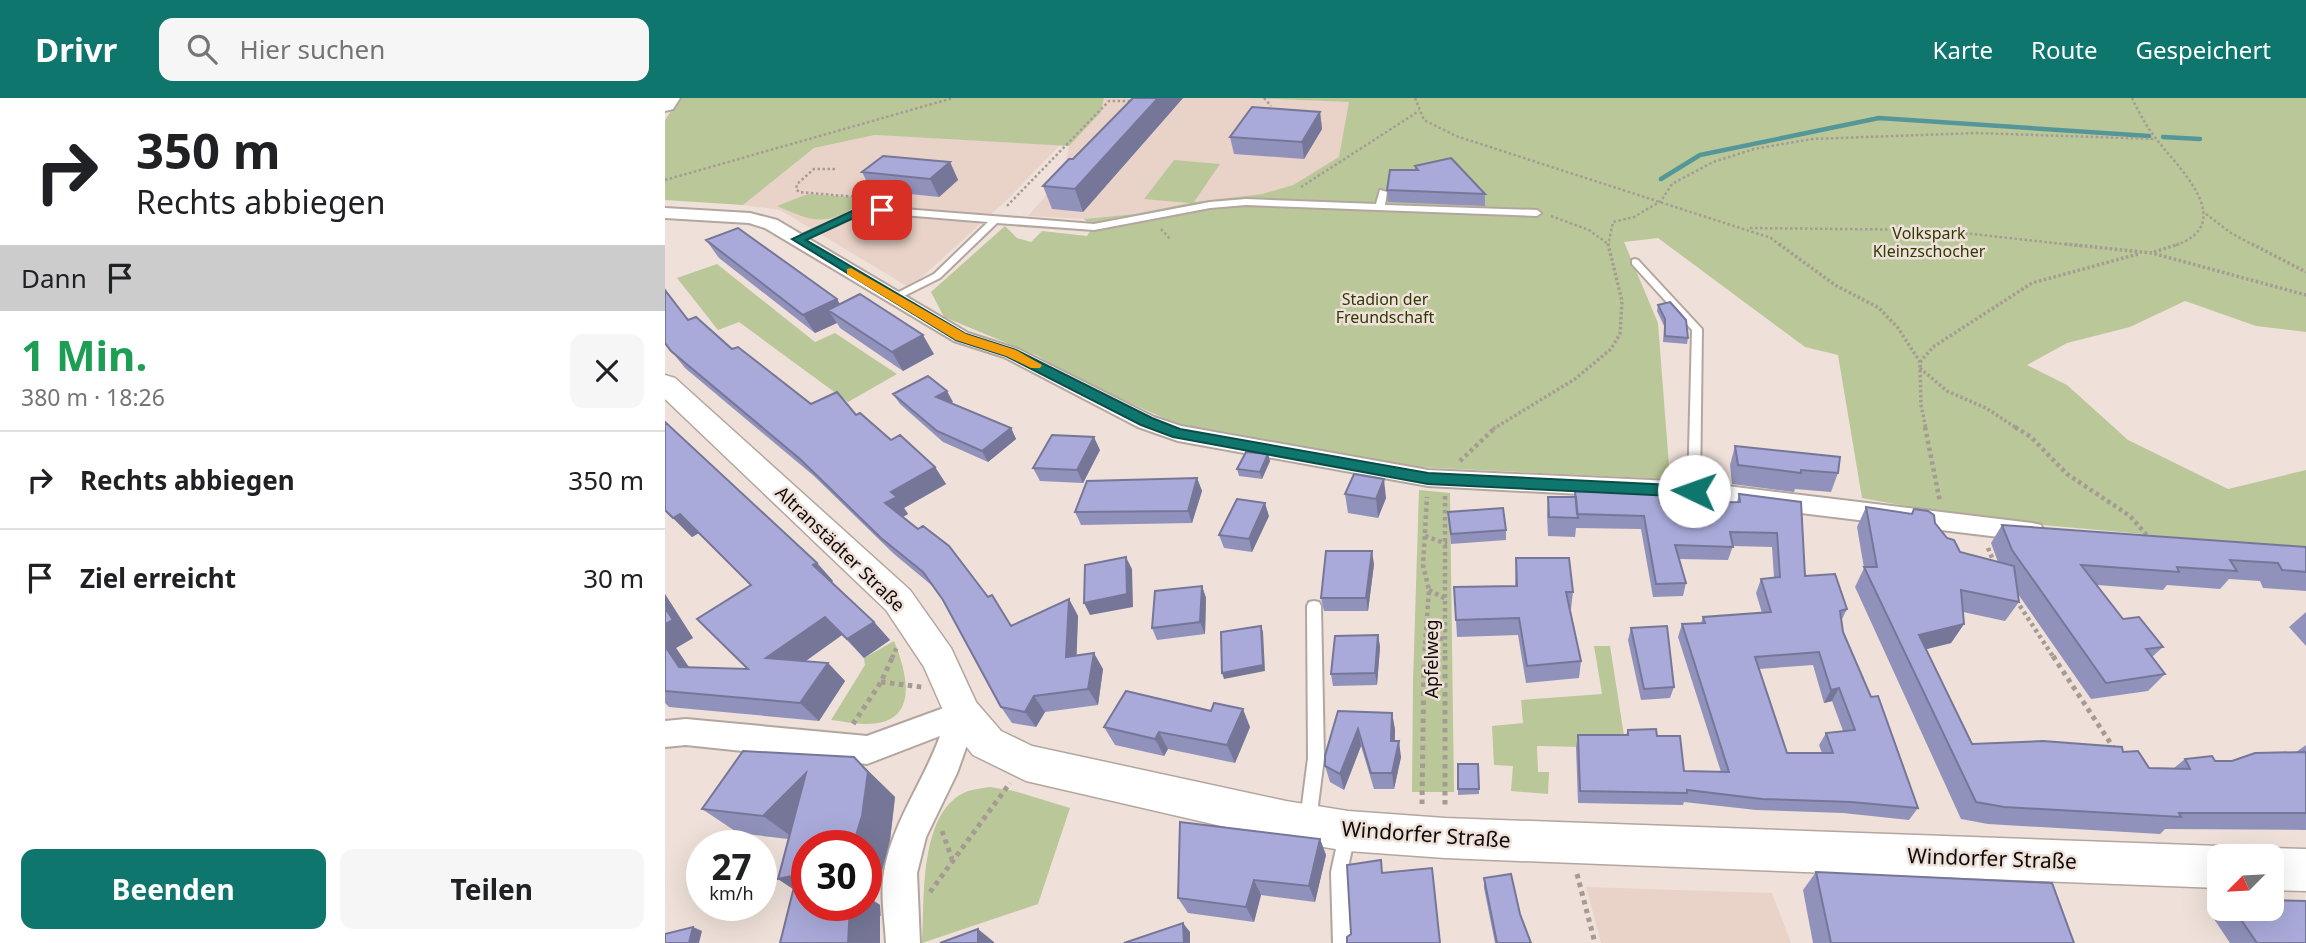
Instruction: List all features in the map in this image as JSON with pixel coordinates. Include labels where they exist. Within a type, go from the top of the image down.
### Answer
[{"type":"main road","points":[[665,104],[670,98]]},
{"type":"street","points":[[665,213],[762,220],[961,337],[1011,353],[1146,422],[1178,433],[1436,479],[1694,491],[1942,523],[2059,534]]},
{"type":"street","name":"Altranstädter Straße","points":[[665,384],[898,600],[938,659],[963,714]]},
{"type":"street","points":[[665,734],[698,733],[867,750],[963,714]]},
{"type":"street","points":[[903,936],[900,873],[911,834],[942,773],[963,714]]},
{"type":"street","name":"Windorfer Straße","points":[[963,714],[987,743],[1026,763],[1348,831],[1445,821],[1569,843],[2207,867]]},
{"type":"street","points":[[2284,869],[2306,870]]},
{"type":"lane","points":[[1380,207],[1383,192]]},
{"type":"lane","points":[[797,239],[865,209],[1094,227],[1210,205],[1246,202],[1537,213]]},
{"type":"lane","points":[[894,298],[937,276],[995,220]]},
{"type":"lane","points":[[1635,262],[1697,329],[1694,491]]},
{"type":"lane","points":[[1308,824],[1316,758],[1314,606]]},
{"type":"lane","points":[[1342,943],[1339,872],[1348,831]]},
{"type":"path","points":[[665,180],[953,98]]},
{"type":"path","points":[[1264,98],[1271,106]]},
{"type":"path","points":[[1415,98],[1419,111],[1430,124],[1456,135],[1771,238],[1835,285],[1879,308],[1898,328],[1920,365],[1947,391],[1986,408],[2031,437],[2067,474],[2130,516],[2153,542]]},
{"type":"path","points":[[1942,523],[1921,405],[1920,365],[1934,347],[2032,283],[2136,254],[2179,246],[2197,233],[2206,214],[2204,202],[2188,177],[2156,139],[2132,98]]},
{"type":"path","points":[[995,220],[1109,99],[1136,102]]},
{"type":"path","points":[[1295,190],[1419,111]]},
{"type":"path","points":[[1445,821],[1420,804],[1429,590],[1423,565],[1425,536],[1436,479],[1494,429],[1575,379],[1611,349],[1620,334],[1622,301],[1608,245],[1613,222],[1634,217],[1661,201],[1672,184],[1713,162],[1754,149],[1812,139],[1976,132],[2156,139]]},
{"type":"path","points":[[835,169],[814,169],[796,184],[796,189],[799,192],[859,197],[865,209]]},
{"type":"path","points":[[1537,213],[1579,225],[1599,235],[1608,245]]},
{"type":"path","points":[[2206,214],[2231,233],[2306,272]]},
{"type":"path","points":[[1746,228],[1935,230],[2151,253],[2306,295]]},
{"type":"path","name":"Apfelweg","points":[[1436,479],[1447,544],[1445,821]]},
{"type":"path","points":[[1979,527],[1997,569]]},
{"type":"path","points":[[1425,536],[1447,544]]},
{"type":"path","points":[[1429,590],[1447,600]]},
{"type":"path","points":[[2013,595],[2121,760]]},
{"type":"path","points":[[838,749],[881,682],[911,619]]},
{"type":"path","points":[[1426,637],[1446,639]]},
{"type":"path","points":[[903,936],[1026,763]]},
{"type":"path","points":[[1569,843],[1595,943]]},
{"type":"shaded area","points":[[1104,98],[1249,98],[1350,102],[1340,157],[1293,185],[1262,194],[1193,202],[1135,214],[1084,219],[1028,216],[1063,176],[1069,146],[1101,112]]},
{"type":"shaded area","points":[[876,135],[1060,145],[1009,198],[910,288],[780,210],[743,205],[814,148]]},
{"type":"shaded area","points":[[1586,887],[1772,893],[1791,943],[1601,943]]},
{"type":"green space","points":[[680,98],[1104,98],[1101,112],[1069,146],[875,135],[814,148],[743,205],[665,200],[665,120]]},
{"type":"green space","points":[[1249,98],[2306,98],[2306,332],[2256,326],[2185,301],[2130,327],[2067,343],[2027,365],[2067,385],[2128,440],[2228,489],[2306,470],[2306,549],[1976,519],[1862,498],[1838,355],[1805,347],[1658,238],[1624,242],[1658,323],[1670,479],[1415,467],[1179,425],[1073,377],[1038,356],[944,317],[931,292],[1005,226],[1017,238],[1031,242],[1042,231],[1087,236],[1093,227],[1084,219],[1135,214],[1189,203],[1144,199],[1174,160],[1220,164],[1194,202],[1262,194],[1293,185],[1339,157],[1349,102]]},
{"type":"green space","points":[[808,194],[850,197],[854,201],[852,209],[823,219],[806,217],[777,206]]},
{"type":"green space","points":[[717,264],[815,342],[835,333],[897,374],[848,402],[739,322],[718,330],[677,278]]},
{"type":"green space","points":[[1419,490],[1450,493],[1454,792],[1412,792]]},
{"type":"green space","points":[[894,641],[905,682],[902,707],[895,716],[883,722],[861,724],[831,720],[865,665],[864,658]]},
{"type":"green space","points":[[1594,646],[1610,646],[1626,748],[1537,746],[1538,772],[1549,772],[1548,794],[1511,791],[1513,766],[1494,765],[1492,726],[1523,723],[1521,700],[1602,694]]},
{"type":"green space","points":[[990,787],[1014,791],[1070,808],[1038,904],[922,943],[927,858],[940,817],[952,801],[968,791]]},
{"type":"building","points":[[1133,98],[1158,98],[1075,189],[1043,186],[1069,159],[1073,159]]},
{"type":"building","points":[[1252,107],[1320,112],[1302,142],[1230,137]]},
{"type":"building","points":[[883,156],[950,162],[930,179],[862,172]]},
{"type":"building","points":[[1451,158],[1485,194],[1387,190],[1390,170],[1418,170],[1415,166]]},
{"type":"building","points":[[738,228],[837,299],[803,315],[706,240]]},
{"type":"building","points":[[665,290],[688,320],[696,317],[732,349],[738,347],[811,404],[837,392],[856,415],[860,413],[891,440],[900,435],[935,467],[891,492],[897,497],[885,503],[918,529],[923,526],[949,546],[988,597],[992,595],[1011,626],[1069,599],[1066,657],[1094,653],[1088,689],[1034,696],[1025,712],[1001,707],[943,600],[923,572],[881,538],[800,459],[671,351],[665,343]]},
{"type":"building","points":[[860,294],[923,335],[892,352],[828,310]]},
{"type":"building","points":[[1670,302],[1686,320],[1688,338],[1665,336],[1665,319],[1658,305]]},
{"type":"building","points":[[928,376],[947,391],[936,397],[1011,428],[982,451],[937,431],[893,394]]},
{"type":"building","points":[[665,422],[817,563],[813,565],[874,622],[847,639],[825,617],[766,658],[828,663],[800,703],[665,691],[665,646],[679,667],[748,669],[697,619],[751,585],[680,514],[673,518],[665,510]]},
{"type":"building","points":[[1052,435],[1094,437],[1077,470],[1033,468]]},
{"type":"building","points":[[1735,446],[1840,457],[1838,473],[1801,470],[1801,473],[1738,465]]},
{"type":"building","points":[[1246,452],[1268,454],[1260,472],[1237,469]]},
{"type":"building","points":[[1354,474],[1384,479],[1376,499],[1345,494]]},
{"type":"building","points":[[1197,478],[1188,511],[1075,512],[1087,481]]},
{"type":"building","points":[[1575,491],[1658,492],[1660,503],[1740,502],[1739,494],[1801,502],[1805,576],[1835,574],[1847,609],[1840,611],[1843,632],[1871,697],[1878,696],[1918,808],[1851,802],[1762,799],[1687,790],[1687,793],[1580,791],[1578,735],[1628,735],[1628,730],[1656,729],[1657,736],[1680,736],[1684,771],[1729,772],[1682,624],[1705,623],[1703,617],[1771,612],[1761,579],[1780,577],[1777,533],[1730,532],[1733,547],[1675,545],[1686,583],[1656,584],[1644,516],[1577,514]],"holes":[[[1819,652],[1831,690],[1839,688],[1855,730],[1826,733],[1833,753],[1787,753],[1755,657]]]},
{"type":"building","points":[[1548,497],[1576,497],[1578,518],[1549,517]]},
{"type":"building","points":[[1237,499],[1265,503],[1249,539],[1219,535]]},
{"type":"building","points":[[1866,507],[1912,514],[1914,509],[1928,511],[1934,515],[1935,523],[1947,538],[1954,540],[1960,552],[2014,566],[2019,602],[1961,590],[1964,624],[1919,635],[1972,744],[2043,741],[2122,747],[2123,752],[2138,751],[2149,768],[2190,769],[2185,759],[2212,756],[2215,761],[2232,761],[2255,753],[2306,752],[2306,813],[2179,813],[2181,817],[2004,807],[1976,802],[1864,567],[1877,567]]},
{"type":"building","points":[[1503,508],[1506,530],[1451,534],[1448,512]]},
{"type":"building","points":[[2002,525],[2306,547],[2306,572],[2282,570],[2278,563],[2230,560],[2237,571],[2177,567],[2179,572],[2081,565],[2123,619],[2139,617],[2163,647],[2146,649],[2165,674],[2106,683],[2012,550]]},
{"type":"building","points":[[1326,551],[1372,551],[1366,598],[1321,598]]},
{"type":"building","points":[[1126,557],[1127,594],[1084,603],[1085,565]]},
{"type":"building","points":[[1516,558],[1569,558],[1573,592],[1566,592],[1581,661],[1527,666],[1519,618],[1456,620],[1454,587],[1517,586]]},
{"type":"building","points":[[1202,586],[1200,622],[1152,628],[1155,591]]},
{"type":"building","points":[[665,608],[673,620],[665,624]]},
{"type":"building","points":[[1261,626],[1263,665],[1222,673],[1221,632]]},
{"type":"building","points":[[1667,626],[1674,687],[1644,689],[1631,628]]},
{"type":"building","points":[[1378,635],[1375,673],[1331,674],[1335,636]]},
{"type":"building","points":[[1126,691],[1211,711],[1214,703],[1243,709],[1227,745],[1159,732],[1155,739],[1104,727]]},
{"type":"building","points":[[1338,711],[1392,713],[1391,741],[1399,741],[1392,773],[1371,773],[1358,729],[1340,774],[1325,766],[1325,756]]},
{"type":"building","points":[[743,751],[854,757],[868,772],[858,830],[791,830],[791,876],[778,879],[806,773],[763,816],[702,809]]},
{"type":"building","points":[[1458,764],[1478,764],[1479,789],[1458,789]]},
{"type":"building","points":[[1180,822],[1320,839],[1309,886],[1254,880],[1246,907],[1178,898]]},
{"type":"building","points":[[1381,860],[1382,873],[1432,868],[1440,943],[1347,943],[1347,937],[1351,934],[1347,865]]},
{"type":"building","points":[[1816,872],[2052,883],[2074,943],[1831,943]]},
{"type":"building","points":[[1511,874],[1520,914],[1531,943],[1497,943],[1484,878]]},
{"type":"building","points":[[791,899],[791,921],[849,921],[848,943],[780,943]]},
{"type":"building","points":[[2284,900],[2306,901],[2306,943],[2257,943],[2242,921],[2284,921]]},
{"type":"building","points":[[1183,923],[1184,943],[1124,943]]},
{"type":"building","points":[[693,927],[689,943],[665,943],[665,934]]},
{"type":"building","points":[[978,929],[978,943],[940,943]]},
{"type":"waterway","points":[[1661,179],[1700,155],[1879,118],[2149,136]]},
{"type":"waterway","points":[[2163,137],[2200,139]]},
{"type":"slow traffic","points":[[851,272],[961,337],[1011,353],[1036,365]]},
{"type":"route","points":[[882,210],[865,209],[797,239],[961,337],[1011,353],[1146,422],[1178,433],[1428,478],[1694,491]]},
{"type":"park label","name":"Volkspark Kleinzschocher","points":[[1929,242]]},
{"type":"park label","name":"Stadion der Freundschaft","points":[[1385,308]]}]
